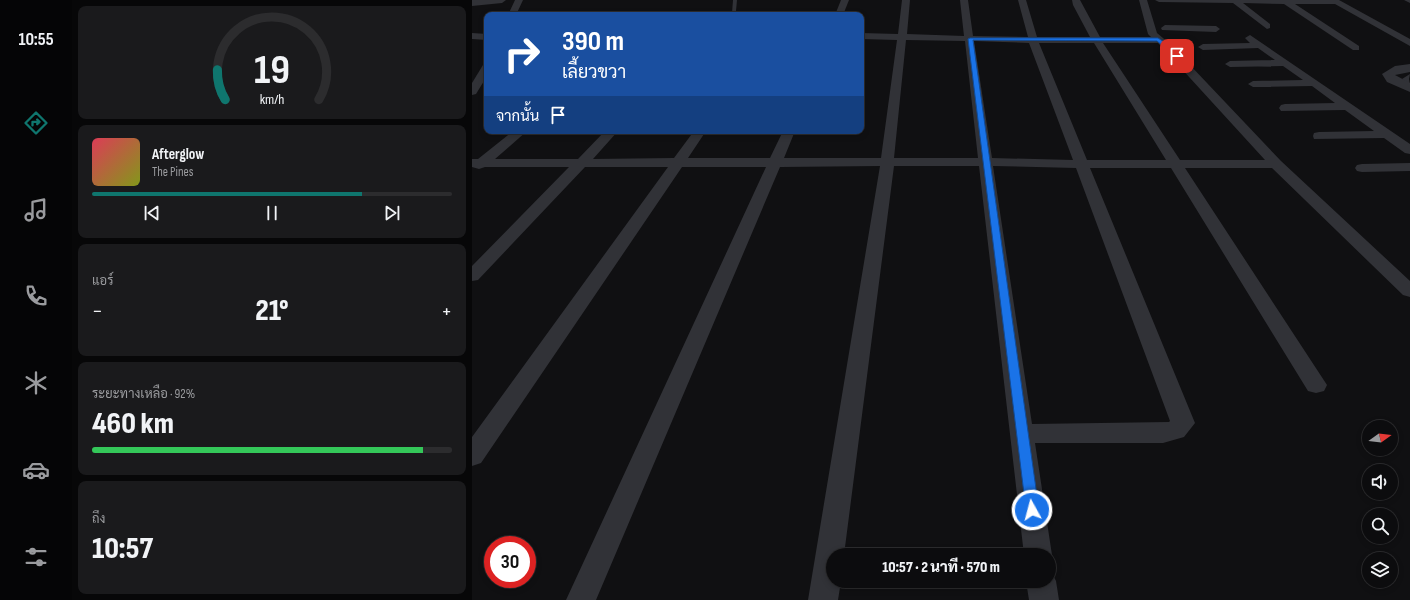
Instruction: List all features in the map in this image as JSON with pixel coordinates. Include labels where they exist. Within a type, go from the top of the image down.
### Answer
[{"type":"street","points":[[472,2],[502,0]]},
{"type":"street","points":[[513,12],[518,0]]},
{"type":"street","points":[[840,12],[845,0]]},
{"type":"street","points":[[823,600],[887,163],[903,38],[906,0]]},
{"type":"street","points":[[964,0],[987,162],[1037,548]]},
{"type":"street","points":[[1022,0],[1034,40],[1081,164],[1183,422],[1176,430],[1163,433],[1023,434]]},
{"type":"street","points":[[1076,0],[1077,5],[1096,39],[1316,385]]},
{"type":"street","points":[[1143,0],[1153,34],[1161,34]]},
{"type":"street","points":[[1159,0],[1335,1],[1410,43]]},
{"type":"street","points":[[1185,1],[1195,10]]},
{"type":"street","points":[[1235,1],[1267,26]]},
{"type":"street","points":[[1285,1],[1356,48]]},
{"type":"street","points":[[864,36],[1034,40],[1096,39],[1217,30],[1205,19]]},
{"type":"street","points":[[1161,34],[1167,46],[1276,164],[1410,291]]},
{"type":"street","points":[[472,36],[484,37]]},
{"type":"street","points":[[1203,46],[1255,42],[1410,150]]},
{"type":"street","points":[[1230,64],[1285,63]]},
{"type":"street","points":[[472,92],[484,72]]},
{"type":"street","points":[[1253,84],[1314,83]]},
{"type":"street","points":[[1285,108],[1347,106]]},
{"type":"street","points":[[475,166],[517,134]]},
{"type":"street","points":[[472,276],[609,134]]},
{"type":"street","points":[[472,456],[698,134]]},
{"type":"street","points":[[581,600],[788,134]]},
{"type":"street","points":[[1319,136],[1387,134]]},
{"type":"street","points":[[475,166],[677,163],[987,162],[1081,164],[1276,164]]},
{"type":"street","points":[[1362,168],[1410,167]]},
{"type":"street","points":[[1042,588],[1044,600]]},
{"type":"lane","points":[[736,0],[734,12],[757,12]]},
{"type":"lane","points":[[1406,0],[1410,2]]},
{"type":"route","points":[[1032,510],[970,39],[1158,40],[1167,46],[1177,56]]}]
